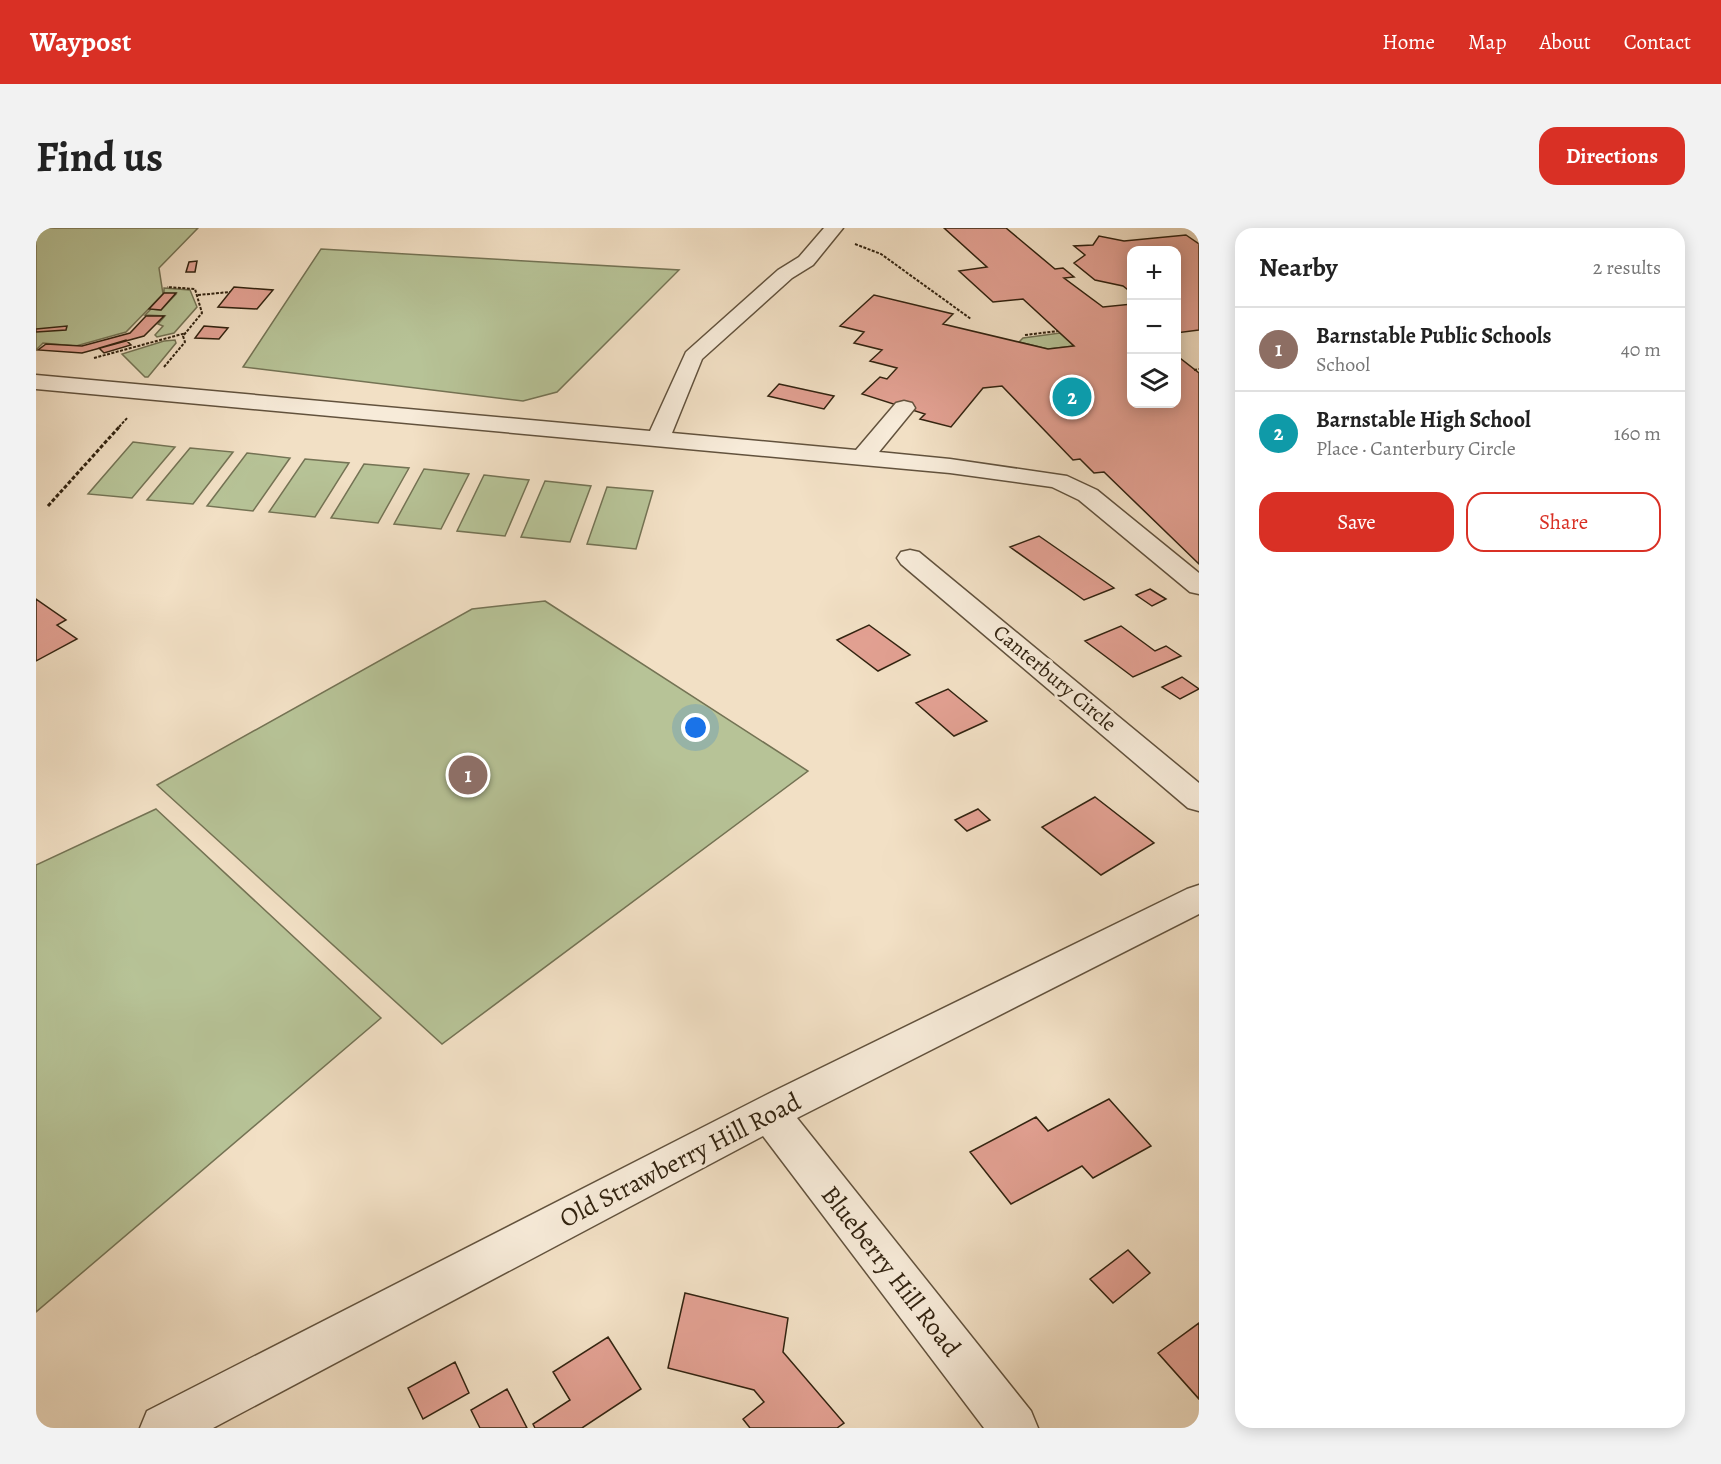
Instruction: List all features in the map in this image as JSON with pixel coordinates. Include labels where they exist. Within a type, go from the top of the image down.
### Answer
[{"type":"street","points":[[658,439],[693,356],[785,274],[806,261],[834,228]]},
{"type":"street","points":[[36,382],[950,466],[1058,481],[1088,495],[1199,586]]},
{"type":"street","points":[[861,459],[904,408]]},
{"type":"street","name":"Canterbury Circle","points":[[910,558],[1199,800]]},
{"type":"street","name":"Old Strawberry Hill Road","points":[[164,1428],[769,1113],[1199,898]]},
{"type":"street","name":"Blueberry Hill Road","points":[[769,1113],[1014,1428]]},
{"type":"path","points":[[852,243],[865,246],[881,254],[972,319]]},
{"type":"path","points":[[163,368],[185,342],[183,336],[202,315],[195,289],[167,287]]},
{"type":"path","points":[[198,295],[230,292]]},
{"type":"path","points":[[1025,335],[1058,331]]},
{"type":"path","points":[[88,360],[186,333]]},
{"type":"path","points":[[1194,370],[1199,369]]},
{"type":"path","points":[[48,506],[131,412]]},
{"type":"green space","points":[[36,228],[198,228],[159,268],[163,294],[126,332],[76,346],[43,343],[36,350]]},
{"type":"green space","points":[[321,249],[679,270],[557,392],[523,401],[243,367]]},
{"type":"green space","points":[[164,288],[190,290],[197,307],[174,333],[157,337],[155,335],[163,326],[158,324],[165,316],[145,315],[151,309],[161,310],[176,294],[164,293]]},
{"type":"green space","points":[[1060,333],[1074,346],[1048,349],[1019,342],[1023,338]]},
{"type":"green space","points":[[175,340],[176,343],[148,377],[145,377],[122,354],[164,341]]},
{"type":"green space","points":[[133,442],[175,447],[132,498],[88,494]]},
{"type":"green space","points":[[190,448],[233,452],[193,504],[147,500]]},
{"type":"green space","points":[[247,453],[290,458],[253,511],[207,506]]},
{"type":"green space","points":[[305,459],[349,463],[315,517],[269,512]]},
{"type":"green space","points":[[364,464],[409,468],[378,523],[331,518]]},
{"type":"green space","points":[[424,469],[469,474],[441,529],[394,524]]},
{"type":"green space","points":[[484,475],[529,480],[505,536],[457,531]]},
{"type":"green space","points":[[545,481],[591,486],[570,542],[521,537]]},
{"type":"green space","points":[[607,487],[653,491],[636,549],[587,544]]},
{"type":"green space","points":[[545,601],[808,771],[442,1044],[157,785],[472,609]]},
{"type":"green space","points":[[156,809],[381,1018],[36,1312],[36,865]]},
{"type":"building","points":[[944,228],[1006,228],[1055,269],[1063,268],[1074,277],[1064,278],[1103,307],[1127,305],[1127,408],[1181,408],[1181,359],[1199,373],[1199,564],[1104,472],[1094,473],[1080,459],[1073,460],[1002,386],[983,388],[951,427],[920,419],[925,414],[862,394],[880,377],[887,379],[897,368],[870,361],[882,350],[854,343],[864,332],[840,326],[874,295],[953,314],[943,324],[1048,349],[1074,346],[1023,299],[993,302],[959,271],[987,267]]},
{"type":"building","points":[[1186,235],[1199,244],[1199,330],[1181,332],[1181,246],[1127,246],[1127,289],[1123,286],[1095,280],[1074,263],[1085,255],[1074,246],[1093,245],[1099,236],[1124,241]]},
{"type":"building","points":[[197,261],[195,272],[186,272],[189,262]]},
{"type":"building","points":[[234,287],[273,290],[257,309],[218,307]]},
{"type":"building","points":[[164,293],[176,293],[161,310],[149,309]]},
{"type":"building","points":[[146,316],[164,316],[144,336],[82,353],[38,350],[46,344],[82,346],[130,333]]},
{"type":"building","points":[[67,326],[66,330],[36,332],[36,329]]},
{"type":"building","points":[[204,326],[228,328],[219,339],[195,338]]},
{"type":"building","points":[[126,340],[131,345],[104,353],[99,348]]},
{"type":"building","points":[[779,384],[834,396],[824,409],[768,396]]},
{"type":"building","points":[[1039,536],[1114,588],[1084,600],[1010,547]]},
{"type":"building","points":[[1150,589],[1166,599],[1152,606],[1136,595]]},
{"type":"building","points":[[36,599],[66,620],[57,625],[77,639],[36,661]]},
{"type":"building","points":[[869,625],[910,655],[878,671],[837,640]]},
{"type":"building","points":[[1121,626],[1155,651],[1166,646],[1181,656],[1133,677],[1085,641]]},
{"type":"building","points":[[1182,677],[1199,689],[1180,699],[1162,687]]},
{"type":"building","points":[[948,689],[987,721],[954,736],[916,703]]},
{"type":"building","points":[[1095,797],[1154,843],[1101,875],[1042,827]]},
{"type":"building","points":[[978,809],[990,820],[967,831],[955,820]]},
{"type":"building","points":[[1109,1099],[1151,1146],[1093,1178],[1082,1166],[1011,1204],[970,1152],[1036,1117],[1048,1131]]},
{"type":"building","points":[[1128,1250],[1150,1273],[1113,1303],[1090,1279]]},
{"type":"building","points":[[685,1293],[788,1318],[783,1352],[844,1423],[837,1428],[750,1428],[743,1419],[764,1402],[754,1390],[668,1368]]},
{"type":"building","points":[[1199,1323],[1199,1399],[1158,1353]]},
{"type":"building","points":[[608,1337],[641,1389],[582,1428],[535,1428],[533,1424],[570,1400],[553,1372]]},
{"type":"building","points":[[455,1362],[469,1393],[423,1419],[408,1388]]},
{"type":"building","points":[[507,1389],[527,1428],[480,1428],[471,1410]]},
{"type":"place","name":"Barnstable High School","points":[[1072,397]]},
{"type":"place","name":"Barnstable Public Schools","points":[[468,775]]}]
